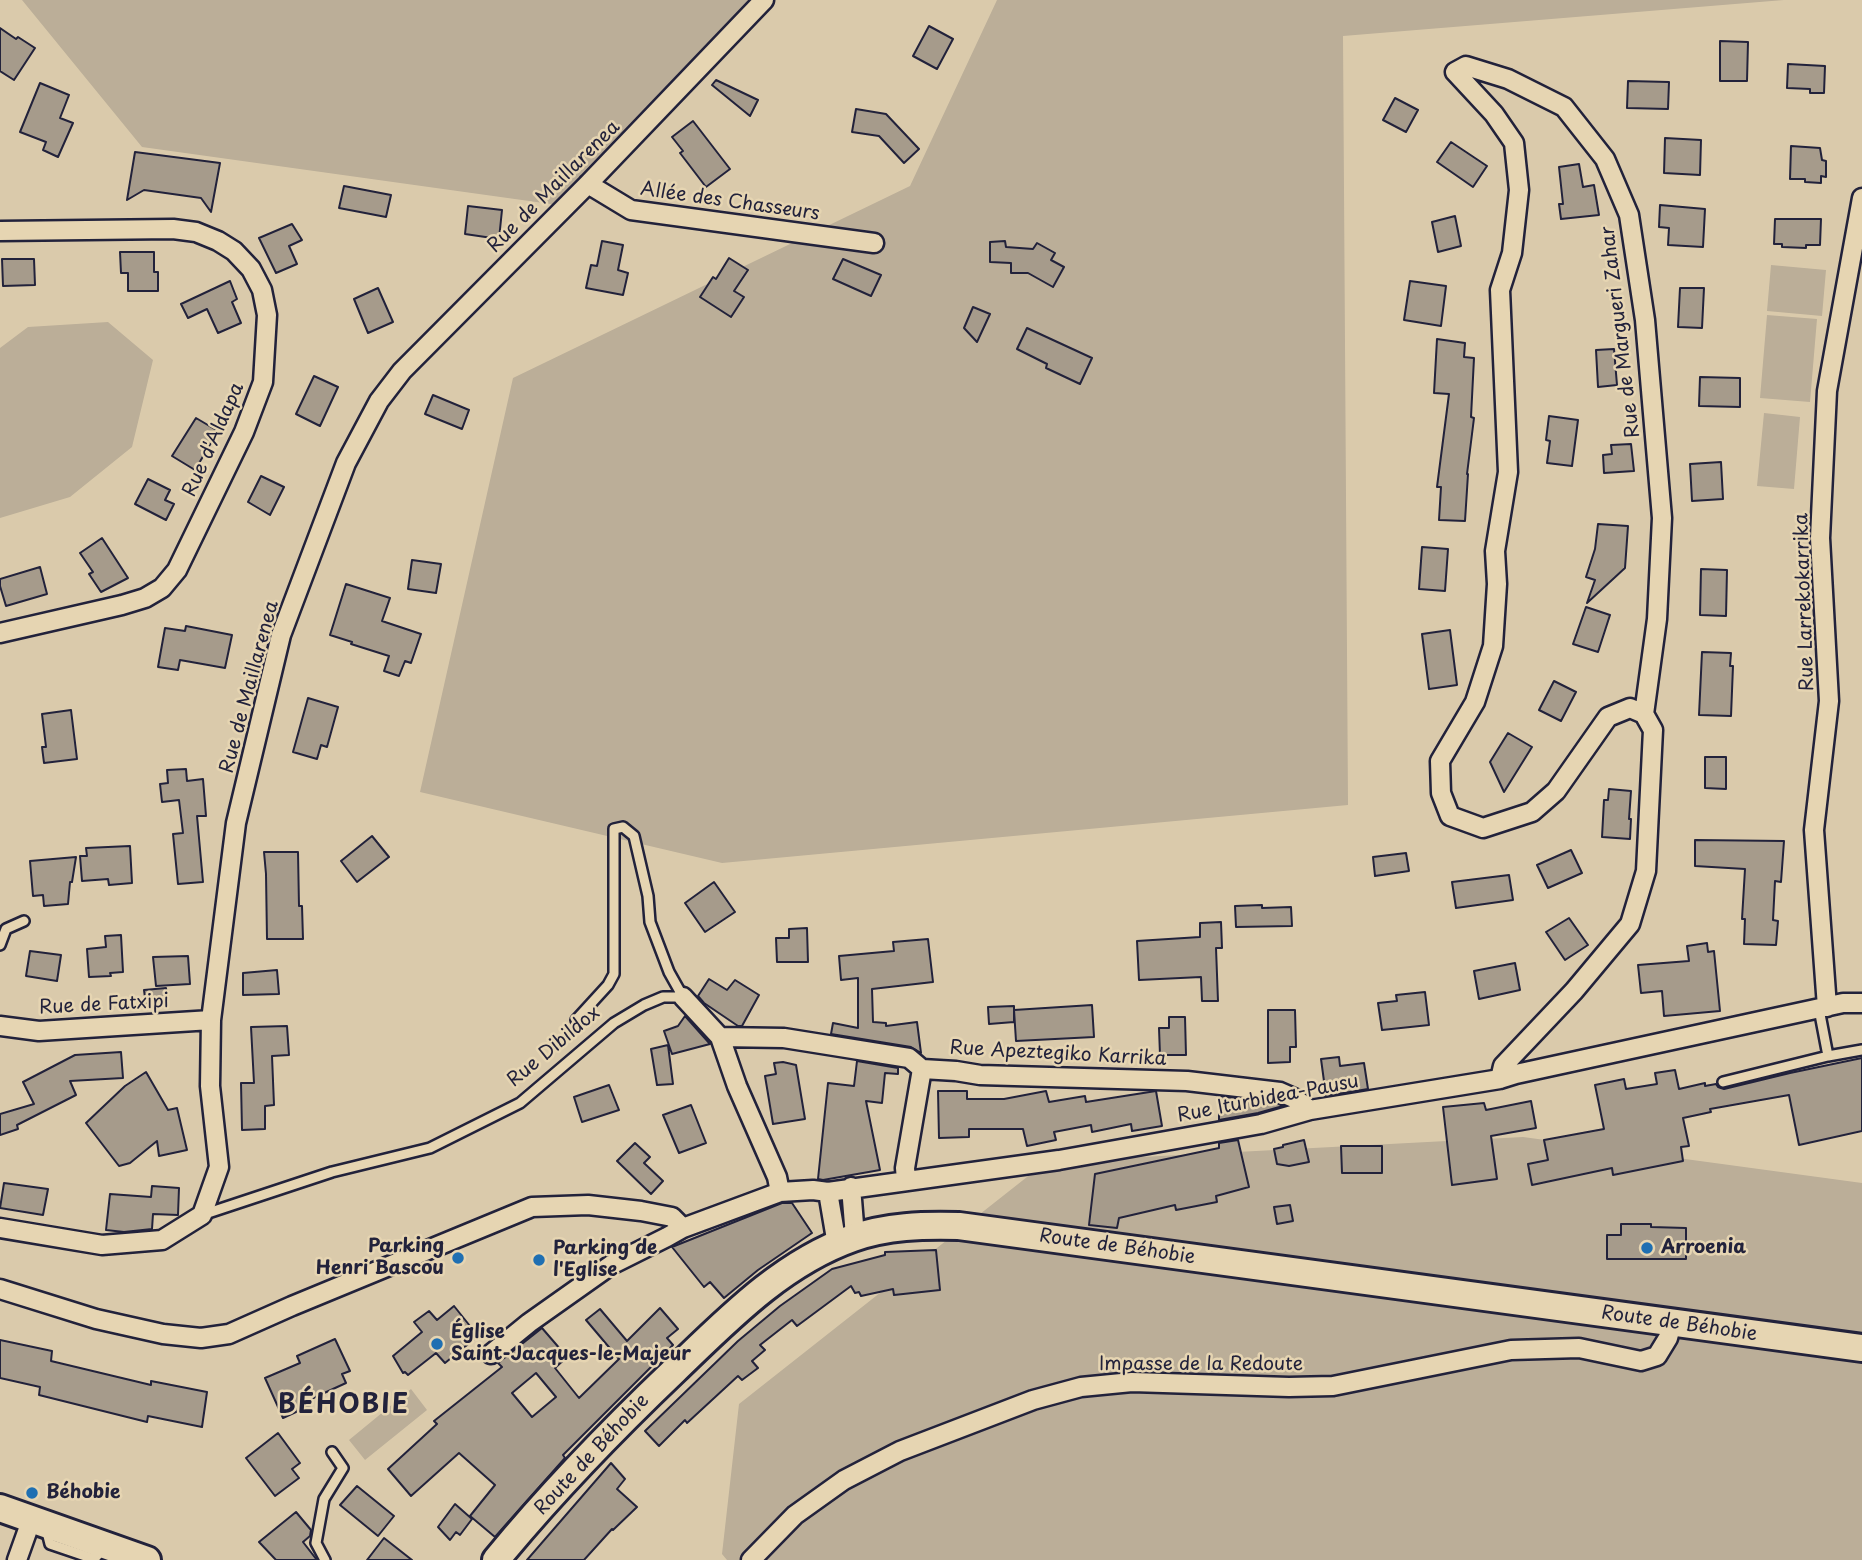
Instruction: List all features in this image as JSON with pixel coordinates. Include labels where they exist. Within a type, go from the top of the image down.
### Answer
[{"type":"main road","name":"Route de Béhobie","points":[[496,1560],[635,1408],[726,1320],[784,1273],[846,1241],[918,1225],[959,1226],[1862,1348]]},
{"type":"main road","points":[[0,1508],[146,1560]]},
{"type":"street","name":"Rue de Maillarenea","points":[[202,1215],[219,1167],[210,1086],[211,1020],[236,823],[281,635],[346,463],[379,401],[402,370],[588,184],[764,0]]},
{"type":"street","name":"Rue de Margueri Zahar","points":[[1500,1079],[1503,1066],[1574,991],[1630,924],[1646,871],[1653,730],[1644,714],[1657,619],[1662,518],[1645,320],[1629,215],[1605,159],[1564,107],[1508,79],[1466,66],[1455,72],[1494,114],[1514,144],[1519,190],[1512,253],[1500,290],[1508,472],[1495,551],[1497,584],[1493,646],[1475,702],[1440,761],[1441,793],[1450,816],[1483,828],[1532,812],[1556,791],[1608,717],[1630,708],[1644,714]]},
{"type":"street","name":"Allée des Chasseurs","points":[[588,184],[631,210],[874,243]]},
{"type":"street","name":"Rue Larrekokarrika","points":[[1823,1008],[1814,830],[1829,701],[1821,524],[1827,391],[1862,198]]},
{"type":"street","name":"Rue d'Aldapa","points":[[0,232],[173,229],[196,232],[234,251],[251,269],[262,290],[267,315],[263,382],[244,432],[177,570],[162,587],[145,598],[0,633]]},
{"type":"street","points":[[683,997],[720,1037],[737,1086],[778,1184]]},
{"type":"street","name":"Rue Iturbidea-Pausu","points":[[491,1354],[529,1323],[611,1265],[778,1184],[828,1192],[1072,1157],[1261,1124],[1310,1110],[1500,1079],[1843,1003],[1862,1003]]},
{"type":"street","name":"Rue de Fatxipi","points":[[0,1026],[39,1031],[211,1020]]},
{"type":"street","name":"Rue Apeztegiko Karrika","points":[[720,1037],[784,1038],[909,1058],[922,1069],[956,1070],[980,1075],[1187,1081],[1280,1092],[1296,1099],[1310,1110]]},
{"type":"street","points":[[906,1180],[905,1168],[922,1069]]},
{"type":"street","points":[[846,1241],[851,1188]]},
{"type":"street","points":[[828,1192],[846,1241]]},
{"type":"street","points":[[0,1289],[96,1319],[163,1335],[201,1338],[229,1335],[292,1306],[532,1208],[588,1205],[641,1211],[672,1217],[683,1228]]},
{"type":"street","points":[[0,1228],[102,1245],[162,1240],[202,1215]]},
{"type":"street","name":"Impasse de la Redoute","points":[[751,1560],[795,1515],[844,1480],[900,1451],[1032,1400],[1081,1387],[1132,1382],[1334,1386],[1511,1350],[1579,1348],[1641,1360],[1657,1356],[1668,1338],[1672,1323]]},
{"type":"street","points":[[17,1560],[38,1521]]},
{"type":"lane","points":[[576,1020],[608,985],[614,974],[614,828],[623,827],[634,836],[648,896],[650,922],[669,972],[683,997]]},
{"type":"lane","points":[[0,945],[6,929],[24,921]]},
{"type":"lane","name":"Rue Dibildox","points":[[202,1215],[332,1172],[430,1148],[520,1103],[614,1023],[644,1005],[663,996],[683,997]]},
{"type":"lane","points":[[1823,1008],[1828,1056]]},
{"type":"lane","points":[[1723,1082],[1862,1049]]},
{"type":"lane","points":[[326,1560],[316,1543],[324,1499],[343,1468],[332,1452]]},
{"type":"shaded area","points":[[22,0],[764,0],[565,206],[142,147]]},
{"type":"shaded area","points":[[997,0],[1784,0],[1343,36],[1348,805],[722,863],[420,792],[513,378],[910,186]]},
{"type":"shaded area","points":[[1771,265],[1826,270],[1822,316],[1767,311]]},
{"type":"shaded area","points":[[1767,315],[1817,319],[1810,402],[1760,398]]},
{"type":"shaded area","points":[[108,322],[153,360],[132,447],[70,497],[0,518],[0,348],[28,327]]},
{"type":"shaded area","points":[[1764,413],[1800,417],[1794,489],[1757,486]]},
{"type":"shaded area","points":[[1523,1137],[1862,1183],[1862,1560],[727,1560],[722,1554],[739,1404],[1046,1162]]},
{"type":"shaded area","points":[[411,1389],[427,1410],[365,1460],[349,1440]]},
{"type":"building","points":[[929,26],[953,39],[937,69],[913,56]]},
{"type":"building","points":[[0,28],[35,48],[14,80],[0,71]]},
{"type":"building","points":[[1720,41],[1748,42],[1747,81],[1720,81]]},
{"type":"building","points":[[1788,64],[1825,66],[1824,93],[1787,88]]},
{"type":"building","points":[[716,80],[758,100],[750,116],[712,85]]},
{"type":"building","points":[[1628,81],[1669,82],[1668,109],[1627,108]]},
{"type":"building","points":[[40,83],[69,95],[60,118],[73,123],[58,157],[43,150],[46,142],[20,132]]},
{"type":"building","points":[[1395,98],[1418,110],[1406,132],[1383,120]]},
{"type":"building","points":[[856,109],[886,114],[919,149],[904,163],[879,136],[852,132]]},
{"type":"building","points":[[693,121],[730,169],[706,187],[680,153],[683,151],[672,137]]},
{"type":"building","points":[[1665,138],[1701,140],[1700,175],[1664,173]]},
{"type":"building","points":[[1451,142],[1487,166],[1473,187],[1437,162]]},
{"type":"building","points":[[1791,146],[1820,148],[1822,160],[1826,161],[1826,177],[1821,176],[1821,183],[1790,179]]},
{"type":"building","points":[[135,152],[220,163],[211,212],[201,198],[144,190],[127,200]]},
{"type":"building","points":[[1579,164],[1583,187],[1594,185],[1599,215],[1561,219],[1559,204],[1563,204],[1559,167]]},
{"type":"building","points":[[344,186],[391,195],[386,217],[339,208]]},
{"type":"building","points":[[1660,205],[1705,209],[1703,247],[1668,245],[1669,228],[1659,227]]},
{"type":"building","points":[[468,206],[502,210],[499,239],[465,234]]},
{"type":"building","points":[[1455,216],[1461,246],[1438,252],[1432,222]]},
{"type":"building","points":[[1775,219],[1821,219],[1820,245],[1806,245],[1806,248],[1774,244]]},
{"type":"building","points":[[292,224],[302,240],[289,246],[297,264],[276,273],[259,238]]},
{"type":"building","points":[[602,241],[623,245],[618,270],[628,273],[623,295],[586,288],[591,265],[597,266]]},
{"type":"building","points":[[1005,241],[1006,247],[1033,249],[1037,243],[1055,253],[1051,260],[1064,267],[1053,287],[1028,273],[1011,273],[1011,263],[990,262],[990,242]]},
{"type":"building","points":[[120,252],[154,252],[158,291],[128,291],[128,273],[121,273]]},
{"type":"building","points":[[729,258],[748,270],[734,291],[744,297],[731,317],[700,297]]},
{"type":"building","points":[[2,259],[34,259],[35,285],[3,286]]},
{"type":"building","points":[[843,259],[881,275],[871,296],[833,279]]},
{"type":"building","points":[[230,281],[237,299],[232,302],[241,323],[218,333],[207,309],[188,318],[181,304]]},
{"type":"building","points":[[1410,281],[1446,286],[1441,326],[1404,320]]},
{"type":"building","points":[[378,288],[393,322],[368,333],[354,299]]},
{"type":"building","points":[[1680,288],[1704,288],[1702,328],[1678,327]]},
{"type":"building","points":[[973,307],[990,314],[977,342],[964,328]]},
{"type":"building","points":[[1027,328],[1092,358],[1080,384],[1046,368],[1047,364],[1017,349]]},
{"type":"building","points":[[1437,339],[1465,343],[1464,357],[1474,358],[1471,417],[1474,418],[1465,521],[1439,520],[1441,487],[1437,487],[1449,394],[1434,393]]},
{"type":"building","points":[[1614,349],[1617,385],[1598,387],[1596,350]]},
{"type":"building","points":[[314,376],[338,387],[320,426],[296,414]]},
{"type":"building","points":[[1700,377],[1740,378],[1740,407],[1699,406]]},
{"type":"building","points":[[433,395],[469,410],[462,429],[425,414]]},
{"type":"building","points":[[1549,416],[1578,420],[1572,466],[1547,463]]},
{"type":"building","points":[[196,418],[218,431],[195,470],[172,456]]},
{"type":"building","points":[[1631,444],[1634,471],[1604,473],[1603,455],[1612,454],[1611,445]]},
{"type":"building","points":[[1721,462],[1723,499],[1692,501],[1690,464]]},
{"type":"building","points":[[261,476],[284,487],[270,515],[248,502]]},
{"type":"building","points":[[148,479],[170,490],[165,500],[174,504],[166,520],[135,504]]},
{"type":"building","points":[[1598,524],[1628,526],[1625,568],[1587,603],[1595,580],[1586,577],[1595,549]]},
{"type":"building","points":[[102,538],[128,578],[101,592],[89,574],[93,572],[80,553]]},
{"type":"building","points":[[1422,547],[1448,549],[1445,591],[1419,589]]},
{"type":"building","points":[[412,560],[441,564],[436,593],[408,589]]},
{"type":"building","points":[[40,567],[47,594],[6,606],[0,579]]},
{"type":"building","points":[[1701,569],[1727,570],[1726,616],[1700,615]]},
{"type":"building","points":[[346,584],[390,598],[382,621],[421,634],[411,663],[405,661],[399,676],[384,671],[389,656],[330,635]]},
{"type":"building","points":[[1586,607],[1610,615],[1598,652],[1573,644]]},
{"type":"building","points":[[186,626],[232,635],[225,668],[180,660],[178,670],[158,667],[165,628],[185,631]]},
{"type":"building","points":[[1450,630],[1457,685],[1429,689],[1422,634]]},
{"type":"building","points":[[1702,652],[1731,653],[1731,716],[1699,715]]},
{"type":"building","points":[[1554,681],[1576,692],[1561,721],[1539,710]]},
{"type":"building","points":[[308,698],[338,707],[327,747],[321,745],[317,759],[293,752]]},
{"type":"building","points":[[71,710],[77,759],[44,763],[42,747],[46,747],[42,714]]},
{"type":"building","points":[[1508,733],[1532,747],[1504,792],[1490,762]]},
{"type":"building","points":[[1705,757],[1726,757],[1726,789],[1705,788]]},
{"type":"building","points":[[186,769],[187,781],[203,779],[206,816],[197,816],[203,882],[178,884],[173,834],[183,833],[179,800],[162,802],[160,784],[168,783],[167,770]]},
{"type":"building","points":[[1609,789],[1631,791],[1630,839],[1602,837],[1604,800],[1608,800]]},
{"type":"building","points":[[372,836],[389,857],[357,882],[341,861]]},
{"type":"building","points":[[1695,840],[1784,841],[1781,882],[1775,881],[1773,920],[1778,921],[1776,945],[1744,944],[1745,919],[1742,919],[1745,869],[1695,866]]},
{"type":"building","points":[[130,846],[132,883],[109,885],[108,879],[82,881],[80,856],[87,856],[86,848]]},
{"type":"building","points":[[1571,850],[1582,873],[1548,888],[1537,865]]},
{"type":"building","points":[[264,852],[298,852],[303,939],[267,939]]},
{"type":"building","points":[[1406,853],[1409,871],[1375,876],[1373,857]]},
{"type":"building","points":[[76,857],[68,904],[44,906],[43,895],[33,896],[30,861]]},
{"type":"building","points":[[1509,875],[1513,900],[1456,908],[1452,882]]},
{"type":"building","points":[[714,882],[735,912],[705,932],[685,903]]},
{"type":"building","points":[[1262,905],[1262,908],[1291,907],[1292,926],[1236,927],[1235,906]]},
{"type":"building","points":[[1569,918],[1588,945],[1565,960],[1546,932]]},
{"type":"building","points":[[1221,922],[1222,948],[1216,948],[1218,1001],[1202,1001],[1201,977],[1139,980],[1137,941],[1200,937],[1200,923]]},
{"type":"building","points":[[807,928],[808,962],[777,962],[776,938],[789,938],[789,929]]},
{"type":"building","points":[[121,935],[123,972],[110,973],[111,976],[89,977],[87,949],[106,947],[105,936]]},
{"type":"building","points":[[928,939],[933,982],[872,989],[873,1022],[886,1023],[886,1026],[917,1022],[921,1053],[911,1047],[831,1034],[833,1023],[858,1028],[858,978],[841,980],[839,956],[894,951],[893,942]]},
{"type":"building","points":[[1707,943],[1708,952],[1714,951],[1720,1011],[1664,1016],[1662,991],[1641,993],[1638,965],[1689,961],[1687,946]]},
{"type":"building","points":[[30,951],[61,955],[57,981],[26,976]]},
{"type":"building","points":[[188,956],[190,984],[156,986],[153,957]]},
{"type":"building","points":[[1515,963],[1520,990],[1479,999],[1474,971]]},
{"type":"building","points":[[277,970],[279,994],[243,995],[243,973]]},
{"type":"building","points":[[709,979],[727,990],[735,980],[759,995],[742,1026],[704,1003],[698,996]]},
{"type":"building","points":[[166,988],[168,1004],[146,1005],[144,990]]},
{"type":"building","points":[[1425,992],[1429,1025],[1382,1030],[1378,1003],[1397,1001],[1396,995]]},
{"type":"building","points":[[1092,1005],[1094,1037],[1016,1041],[1014,1010]]},
{"type":"building","points":[[1014,1006],[1014,1022],[989,1024],[988,1007]]},
{"type":"building","points":[[1268,1010],[1295,1010],[1296,1047],[1290,1047],[1290,1062],[1268,1063]]},
{"type":"building","points":[[685,1016],[710,1044],[672,1054],[664,1031],[678,1026]]},
{"type":"building","points":[[1169,1017],[1185,1017],[1186,1055],[1160,1055],[1159,1028],[1169,1028]]},
{"type":"building","points":[[287,1026],[289,1055],[272,1056],[274,1105],[265,1106],[265,1129],[242,1130],[241,1083],[254,1083],[251,1027]]},
{"type":"building","points":[[668,1045],[673,1084],[657,1085],[651,1049]]},
{"type":"building","points":[[121,1052],[123,1078],[70,1081],[76,1095],[17,1125],[18,1129],[0,1135],[0,1114],[34,1104],[23,1082],[75,1055]]},
{"type":"building","points":[[1339,1057],[1340,1066],[1364,1063],[1368,1089],[1326,1096],[1321,1059]]},
{"type":"building","points":[[1862,1058],[1862,1131],[1799,1145],[1789,1095],[1710,1109],[1711,1112],[1683,1118],[1689,1146],[1681,1147],[1683,1161],[1613,1175],[1612,1168],[1532,1185],[1528,1164],[1548,1160],[1544,1140],[1604,1129],[1595,1085],[1624,1079],[1626,1089],[1657,1084],[1655,1073],[1675,1070],[1679,1089],[1705,1083],[1705,1086],[1716,1084],[1724,1089]]},
{"type":"building","points":[[857,1061],[898,1068],[898,1074],[885,1073],[882,1103],[866,1101],[880,1170],[818,1179],[828,1083],[854,1086]]},
{"type":"building","points":[[774,1063],[796,1065],[805,1119],[773,1124],[765,1076],[776,1074]]},
{"type":"building","points":[[146,1072],[168,1110],[177,1108],[187,1150],[159,1156],[157,1141],[130,1163],[119,1166],[86,1123],[125,1086]]},
{"type":"building","points":[[609,1085],[619,1110],[582,1122],[574,1097]]},
{"type":"building","points":[[938,1091],[967,1091],[967,1099],[1004,1099],[1046,1091],[1049,1102],[1085,1096],[1086,1102],[1156,1091],[1162,1126],[1132,1131],[1131,1124],[1092,1132],[1091,1125],[1054,1132],[1056,1140],[1027,1146],[1023,1129],[969,1129],[969,1137],[939,1138]]},
{"type":"building","points":[[1219,1096],[1277,1103],[1283,1106],[1219,1120]]},
{"type":"building","points":[[1531,1101],[1536,1128],[1491,1136],[1497,1179],[1452,1185],[1443,1107],[1484,1103],[1486,1110]]},
{"type":"building","points":[[691,1105],[706,1143],[679,1153],[663,1115]]},
{"type":"building","points":[[1238,1140],[1249,1187],[1216,1196],[1217,1202],[1176,1210],[1175,1205],[1119,1218],[1117,1228],[1089,1225],[1095,1174],[1219,1148],[1219,1143]]},
{"type":"building","points":[[1304,1140],[1309,1162],[1289,1166],[1277,1164],[1274,1149]]},
{"type":"building","points":[[635,1143],[650,1157],[644,1163],[663,1181],[651,1194],[617,1161]]},
{"type":"building","points":[[1341,1146],[1382,1146],[1382,1173],[1342,1173]]},
{"type":"building","points":[[4,1183],[48,1189],[43,1215],[0,1208]]},
{"type":"building","points":[[152,1186],[179,1188],[178,1215],[153,1214],[152,1229],[124,1232],[106,1230],[110,1194],[151,1197]]},
{"type":"building","points":[[782,1203],[792,1203],[812,1233],[758,1270],[724,1298],[710,1282],[704,1287],[672,1247]]},
{"type":"building","points":[[1290,1205],[1293,1221],[1277,1224],[1274,1207]]},
{"type":"building","name":"Arroenia","points":[[1621,1224],[1686,1228],[1686,1259],[1607,1259],[1607,1235],[1621,1235]]},
{"type":"building","points":[[936,1250],[940,1290],[894,1295],[893,1289],[861,1296],[859,1292],[855,1293],[851,1286],[797,1326],[792,1320],[760,1345],[765,1350],[752,1361],[758,1368],[742,1380],[738,1376],[687,1423],[685,1420],[659,1446],[645,1431],[738,1341],[780,1306],[832,1269],[885,1255],[885,1252]]},
{"type":"building","name":"Église Saint-Jacques-le-Majeur","points":[[454,1306],[478,1336],[445,1363],[436,1353],[408,1375],[403,1373],[393,1356],[422,1332],[414,1322],[429,1311],[437,1320]]},
{"type":"building","points":[[660,1308],[678,1329],[667,1338],[673,1345],[563,1455],[565,1458],[495,1537],[470,1516],[495,1485],[459,1453],[411,1496],[388,1469],[437,1424],[434,1421],[502,1367],[498,1363],[542,1328],[567,1357],[555,1368],[579,1398],[619,1359],[586,1320],[600,1309],[627,1341]],"holes":[[[536,1373],[556,1397],[532,1417],[512,1393]]]},
{"type":"building","points":[[335,1339],[350,1371],[342,1374],[346,1383],[309,1400],[311,1405],[283,1418],[265,1378],[300,1363],[297,1356]]},
{"type":"building","points":[[0,1340],[52,1351],[51,1361],[151,1385],[151,1381],[207,1392],[202,1427],[148,1416],[147,1422],[39,1395],[40,1387],[0,1378]]},
{"type":"building","points":[[278,1433],[300,1463],[292,1469],[299,1478],[275,1496],[246,1458]]},
{"type":"building","points":[[611,1463],[625,1479],[617,1489],[637,1507],[612,1529],[584,1560],[527,1560]]},
{"type":"building","points":[[357,1486],[394,1516],[378,1536],[340,1505]]},
{"type":"building","points":[[455,1504],[472,1519],[460,1535],[456,1532],[450,1540],[438,1527]]},
{"type":"building","points":[[296,1512],[311,1530],[310,1536],[303,1542],[317,1560],[276,1560],[259,1542]]},
{"type":"building","points":[[384,1538],[412,1560],[367,1560]]},
{"type":"place","name":"Arroenia","points":[[1647,1248]]},
{"type":"place","name":"Parking Henri Bascou","points":[[458,1258]]},
{"type":"place","name":"Parking de l'Eglise","points":[[539,1260]]},
{"type":"place","name":"Église Saint-Jacques-le-Majeur","points":[[437,1344]]},
{"type":"place","name":"Béhobie","points":[[32,1493]]},
{"type":"district","name":"BÉHOBIE","points":[[344,1406]]}]
